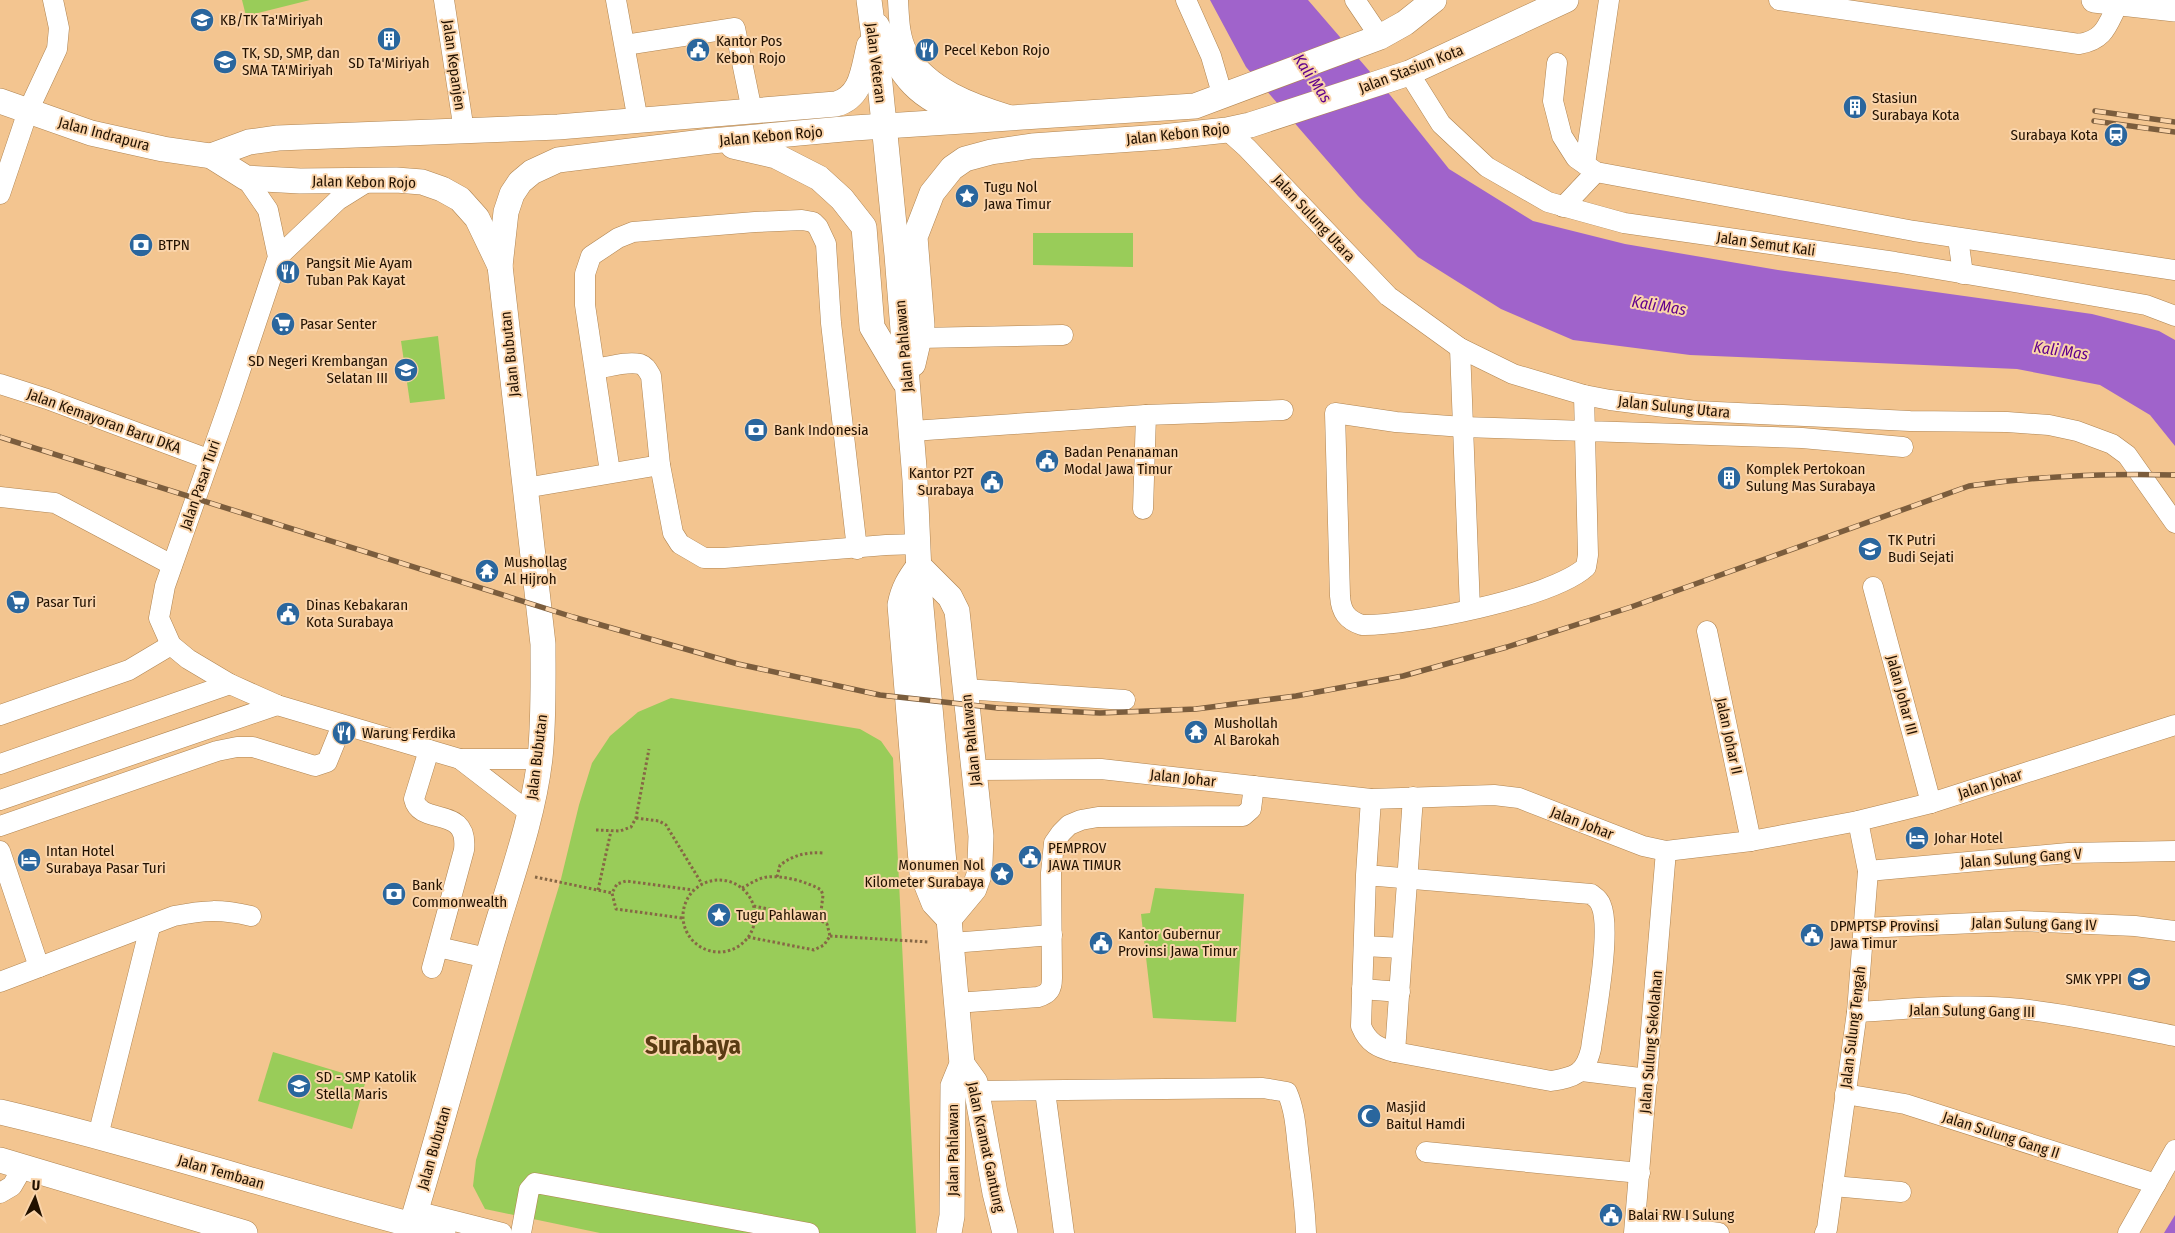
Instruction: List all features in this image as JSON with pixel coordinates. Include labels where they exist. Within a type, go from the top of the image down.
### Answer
[{"type":"main road","name":"Jalan Stasiun Kota","points":[[1238,128],[1409,73],[1566,0]]},
{"type":"main road","points":[[2094,0],[2175,9]]},
{"type":"main road","points":[[1229,95],[1370,41],[1405,23],[1428,3]]},
{"type":"main road","name":"Jalan Kebon Rojo","points":[[211,156],[249,142],[278,138],[558,127],[836,104],[846,101],[852,96],[862,76],[870,15]]},
{"type":"main road","points":[[870,15],[898,66],[920,91],[944,107],[984,121]]},
{"type":"main road","name":"Jalan Veteran","points":[[870,15],[884,126]]},
{"type":"main road","name":"Jalan Kebon Rojo","points":[[500,266],[506,212],[512,194],[520,182],[532,172],[558,160],[711,141],[884,126],[1020,119],[1194,106],[1229,95]]},
{"type":"main road","name":"Jalan Indrapura","points":[[0,101],[91,133],[163,150],[211,156]]},
{"type":"main road","name":"Jalan Pahlawan","points":[[884,126],[912,431],[919,555],[950,597],[957,612],[980,836],[979,875],[974,889],[951,931],[962,1064],[953,1086],[952,1216],[949,1233]]},
{"type":"main road","name":"Jalan Kebon Rojo","points":[[908,388],[922,325],[915,237],[932,193],[952,168],[965,159],[991,152],[1032,146],[1238,128]]},
{"type":"main road","points":[[711,141],[776,156],[820,178],[842,199],[864,227],[872,327],[908,388]]},
{"type":"main road","name":"Jalan Kebon Rojo","points":[[211,156],[246,178],[308,181],[370,180],[422,182],[442,189],[460,199],[477,218],[500,266]]},
{"type":"main road","name":"Jalan Bubutan","points":[[412,1223],[530,813],[540,759],[543,644],[500,266]]},
{"type":"main road","points":[[919,555],[902,591],[900,605],[922,873],[934,903],[951,931]]},
{"type":"main road","name":"Jalan Kramat Gantung","points":[[962,1064],[975,1082],[994,1193],[1005,1233]]},
{"type":"main road","name":"Jalan Tembaan","points":[[0,1112],[98,1136],[331,1204],[412,1223],[443,1233]]},
{"type":"main road","points":[[12,1164],[244,1233]]},
{"type":"street","points":[[0,194],[4,173],[28,111],[57,49],[59,33],[53,0]]},
{"type":"street","name":"Jalan Kepanjen","points":[[444,0],[464,130]]},
{"type":"street","points":[[616,0],[638,121]]},
{"type":"street","points":[[898,0],[900,30],[908,53],[922,70],[934,81],[962,98],[1020,119]]},
{"type":"street","points":[[1186,0],[1229,95]]},
{"type":"street","points":[[1355,0],[1370,41]]},
{"type":"street","points":[[1564,206],[1590,168],[1609,0]]},
{"type":"street","points":[[1779,0],[2079,44],[2093,42],[2103,34],[2118,4]]},
{"type":"street","points":[[625,45],[735,28],[752,111]]},
{"type":"street","points":[[1556,63],[1553,101],[1562,136],[1576,158],[1590,168],[1914,231],[2175,270]]},
{"type":"street","name":"Jalan Semut Kali","points":[[1409,73],[1441,124],[1487,166],[1548,202],[1624,224],[1895,262],[2146,305],[2175,316]]},
{"type":"street","name":"Jalan Sulung Utara","points":[[1238,128],[1247,148],[1388,296],[1460,348],[1513,374],[1584,395],[1696,412],[1843,419],[2007,422],[2049,425],[2077,431],[2112,444],[2127,455],[2175,523]]},
{"type":"street","points":[[246,178],[268,210],[278,256]]},
{"type":"street","name":"Jalan Pasar Turi","points":[[370,180],[338,200],[278,256],[230,401],[172,565],[160,605],[159,618],[171,645],[188,659],[230,684],[277,706],[460,759],[540,759]]},
{"type":"street","points":[[610,472],[586,305],[584,274],[591,256],[618,238],[643,231],[755,222],[802,220],[813,222],[823,234],[826,244],[831,323],[857,549]]},
{"type":"street","points":[[1895,262],[1906,247],[1914,231]]},
{"type":"street","points":[[1958,238],[1963,274]]},
{"type":"street","points":[[919,338],[1063,335]]},
{"type":"street","points":[[1460,348],[1470,609]]},
{"type":"street","points":[[595,369],[632,364],[641,364],[647,368],[651,376],[660,465],[673,532],[680,544],[704,558],[857,549],[886,545],[919,555]]},
{"type":"street","name":"Jalan Kemayoran Baru DKA","points":[[0,384],[47,399],[208,459]]},
{"type":"street","points":[[1584,395],[1585,432],[1588,555],[1586,567],[1573,576],[1528,594],[1423,620],[1362,625],[1352,622],[1346,616],[1341,608],[1340,596],[1335,413],[1396,422],[1463,427],[1585,432],[1802,438],[1903,447]]},
{"type":"street","points":[[912,431],[1146,415],[1283,410]]},
{"type":"street","points":[[1142,509],[1146,415]]},
{"type":"street","points":[[1802,438],[1804,417]]},
{"type":"street","points":[[1835,441],[1843,419]]},
{"type":"street","points":[[525,488],[660,465]]},
{"type":"street","points":[[0,496],[55,503],[172,565]]},
{"type":"street","name":"Jalan Johar III","points":[[1873,587],[1931,803]]},
{"type":"street","name":"Jalan Johar II","points":[[1707,631],[1751,841]]},
{"type":"street","points":[[0,715],[129,670],[171,645]]},
{"type":"street","points":[[0,764],[230,684]]},
{"type":"street","points":[[965,688],[1125,700]]},
{"type":"street","points":[[0,800],[277,706]]},
{"type":"street","points":[[0,825],[217,751],[237,747],[253,747],[315,766],[322,765],[327,762],[342,725]]},
{"type":"street","name":"Jalan Johar","points":[[974,770],[1101,769],[1371,799],[1486,795],[1519,798],[1643,846],[1666,851],[1751,841],[1858,821],[1931,803],[2175,725]]},
{"type":"street","points":[[169,743],[178,764]]},
{"type":"street","points":[[429,750],[414,799],[415,804],[419,810],[455,823],[462,828],[465,839],[464,850],[432,968]]},
{"type":"street","name":"Jalan Pasar Turi","points":[[460,759],[530,813]]},
{"type":"street","points":[[956,1003],[1046,995],[1052,988],[1052,853],[1060,833],[1070,825],[1081,820],[1098,817],[1243,816],[1250,809],[1254,786]]},
{"type":"street","points":[[1396,1052],[1413,797]]},
{"type":"street","points":[[1366,875],[1590,894],[1597,898],[1603,913],[1604,951],[1591,1049],[1588,1064],[1582,1071],[1567,1079],[1551,1081],[1396,1052],[1372,1044],[1365,1035],[1361,1026],[1366,875],[1371,799]]},
{"type":"street","name":"Jalan Sulung Tengah","points":[[1825,1233],[1857,1012],[1868,871],[1858,821]]},
{"type":"street","name":"Jalan Sulung Gang V","points":[[1868,871],[2068,853],[2175,850]]},
{"type":"street","points":[[0,851],[39,968]]},
{"type":"street","name":"Jalan Sulung Sekolahan","points":[[1635,1228],[1666,851]]},
{"type":"street","points":[[0,982],[150,927],[174,916],[201,911],[223,910],[251,916]]},
{"type":"street","name":"Jalan Sulung Gang IV","points":[[1863,928],[2020,921],[2135,926],[2175,932]]},
{"type":"street","points":[[98,1136],[150,927]]},
{"type":"street","points":[[951,931],[1052,936]]},
{"type":"street","points":[[1364,946],[1402,948]]},
{"type":"street","points":[[438,947],[487,958]]},
{"type":"street","points":[[1362,989],[1400,992]]},
{"type":"street","name":"Jalan Sulung Gang III","points":[[1857,1012],[1934,1007],[2019,1009],[2111,1023],[2175,1036]]},
{"type":"street","points":[[1582,1071],[1648,1079]]},
{"type":"street","points":[[977,1091],[1263,1088],[1287,1092],[1292,1102],[1295,1124],[1305,1206],[1306,1233]]},
{"type":"street","points":[[1045,1091],[1064,1233]]},
{"type":"street","name":"Jalan Sulung Gang II","points":[[1845,1094],[1905,1104],[2156,1184]]},
{"type":"street","points":[[2128,1233],[2175,1150]]},
{"type":"street","points":[[1426,1152],[1640,1173]]},
{"type":"street","points":[[0,1193],[12,1186],[12,1164]]},
{"type":"street","points":[[521,1233],[528,1190],[535,1183],[809,1233]]},
{"type":"street","points":[[1833,1186],[1901,1192]]},
{"type":"street","points":[[412,1223],[502,1233]]},
{"type":"street","points":[[1635,1228],[1718,1233]]},
{"type":"path","points":[[596,830],[620,831],[631,827],[636,818],[649,749]]},
{"type":"path","points":[[636,818],[658,821],[666,825],[702,884]]},
{"type":"path","points":[[598,890],[611,831]]},
{"type":"path","points":[[777,877],[780,865],[798,854],[807,852],[823,853]]},
{"type":"path","points":[[513,872],[612,893]]},
{"type":"path","points":[[742,888],[760,879],[777,877],[813,885],[821,890],[823,895],[820,920]]},
{"type":"path","points":[[722,880],[732,882],[742,888],[754,906],[753,928],[748,937],[731,950],[712,951],[695,943],[684,927],[682,918],[687,898],[693,890],[702,884],[722,880]]},
{"type":"path","points":[[682,918],[616,909],[612,893],[617,884],[626,881],[693,890]]},
{"type":"path","points":[[748,937],[814,950],[824,945],[830,936],[827,924],[820,920],[754,906]]},
{"type":"path","points":[[830,936],[951,931]]},
{"type":"green space","points":[[242,0],[310,0],[246,16]]},
{"type":"green space","points":[[1033,233],[1133,233],[1133,267],[1033,265]]},
{"type":"green space","points":[[438,336],[445,399],[410,403],[401,341]]},
{"type":"green space","points":[[671,698],[860,729],[881,741],[893,758],[916,1233],[600,1233],[485,1209],[473,1186],[476,1160],[560,883],[579,805],[592,763],[610,736],[638,712]]},
{"type":"green space","points":[[1155,888],[1244,894],[1236,1022],[1153,1018],[1141,914],[1150,913]]},
{"type":"green space","points":[[273,1052],[366,1080],[352,1129],[258,1101]]},
{"type":"water","name":"Kali Mas","points":[[1210,0],[1308,0],[1390,95],[1449,169],[1533,221],[1625,244],[1778,270],[2092,314],[2159,331],[2175,340],[2175,446],[2150,415],[2100,385],[2017,369],[1690,355],[1573,340],[1501,309],[1418,257],[1358,196],[1246,67]]},
{"type":"water","points":[[2175,1215],[2175,1233],[2164,1233]]},
{"type":"railway","points":[[2095,111],[2175,122]]},
{"type":"railway","points":[[2094,121],[2175,132]]},
{"type":"railway","points":[[0,437],[573,617],[738,664],[880,695],[998,708],[1100,713],[1196,709],[1296,696],[1403,676],[1507,647],[1631,607],[1969,486],[2072,476],[2123,474],[2175,475]]},
{"type":"place","name":"KB/TK Ta'Miriyah","points":[[202,20]]},
{"type":"place","name":"SD Ta'Miriyah","points":[[389,39]]},
{"type":"place","name":"Kantor Pos Kebon Rojo","points":[[698,50]]},
{"type":"place","name":"Pecel Kebon Rojo","points":[[927,50]]},
{"type":"place","name":"TK, SD, SMP, dan SMA TA'Miriyah","points":[[225,62]]},
{"type":"place","name":"Stasiun Surabaya Kota","points":[[1855,107]]},
{"type":"place","name":"Surabaya Kota","points":[[2116,135]]},
{"type":"place","name":"Tugu Nol Jawa Timur","points":[[967,196]]},
{"type":"place","name":"BTPN","points":[[141,245]]},
{"type":"place","name":"Pangsit Mie Ayam Tuban Pak Kayat","points":[[288,272]]},
{"type":"place","name":"Pasar Senter","points":[[283,324]]},
{"type":"place","name":"SD Negeri Krembangan Selatan III","points":[[406,370]]},
{"type":"place","name":"Bank Indonesia","points":[[756,430]]},
{"type":"place","name":"Badan Penanaman Modal Jawa Timur","points":[[1047,461]]},
{"type":"place","name":"Komplek Pertokoan Sulung Mas Surabaya","points":[[1729,478]]},
{"type":"place","name":"Kantor P2T Surabaya","points":[[992,482]]},
{"type":"place","name":"TK Putri Budi Sejati","points":[[1870,549]]},
{"type":"place","name":"Mushollag Al Hijroh","points":[[487,571]]},
{"type":"place","name":"Pasar Turi","points":[[18,602]]},
{"type":"place","name":"Dinas Kebakaran Kota Surabaya","points":[[288,614]]},
{"type":"place","name":"Mushollah Al Barokah","points":[[1196,732]]},
{"type":"place","name":"Warung Ferdika","points":[[344,733]]},
{"type":"place","name":"Johar Hotel","points":[[1917,838]]},
{"type":"place","name":"PEMPROV JAWA TIMUR","points":[[1030,857]]},
{"type":"place","name":"Intan Hotel Surabaya Pasar Turi","points":[[29,860]]},
{"type":"place","name":"Monumen Nol Kilometer Surabaya","points":[[1002,874]]},
{"type":"place","name":"Bank Commonwealth","points":[[394,894]]},
{"type":"place","name":"Tugu Pahlawan","points":[[719,915]]},
{"type":"place","name":"DPMPTSP Provinsi Jawa Timur","points":[[1812,935]]},
{"type":"place","name":"Kantor Gubernur Provinsi Jawa Timur","points":[[1101,943]]},
{"type":"place","name":"SMK YPPI","points":[[2139,979]]},
{"type":"place","name":"SD - SMP Katolik Stella Maris","points":[[299,1086]]},
{"type":"place","name":"Masjid Baitul Hamdi","points":[[1369,1116]]},
{"type":"place","name":"Balai RW I Sulung","points":[[1611,1215]]},
{"type":"district","name":"Surabaya","points":[[693,1045]]}]
